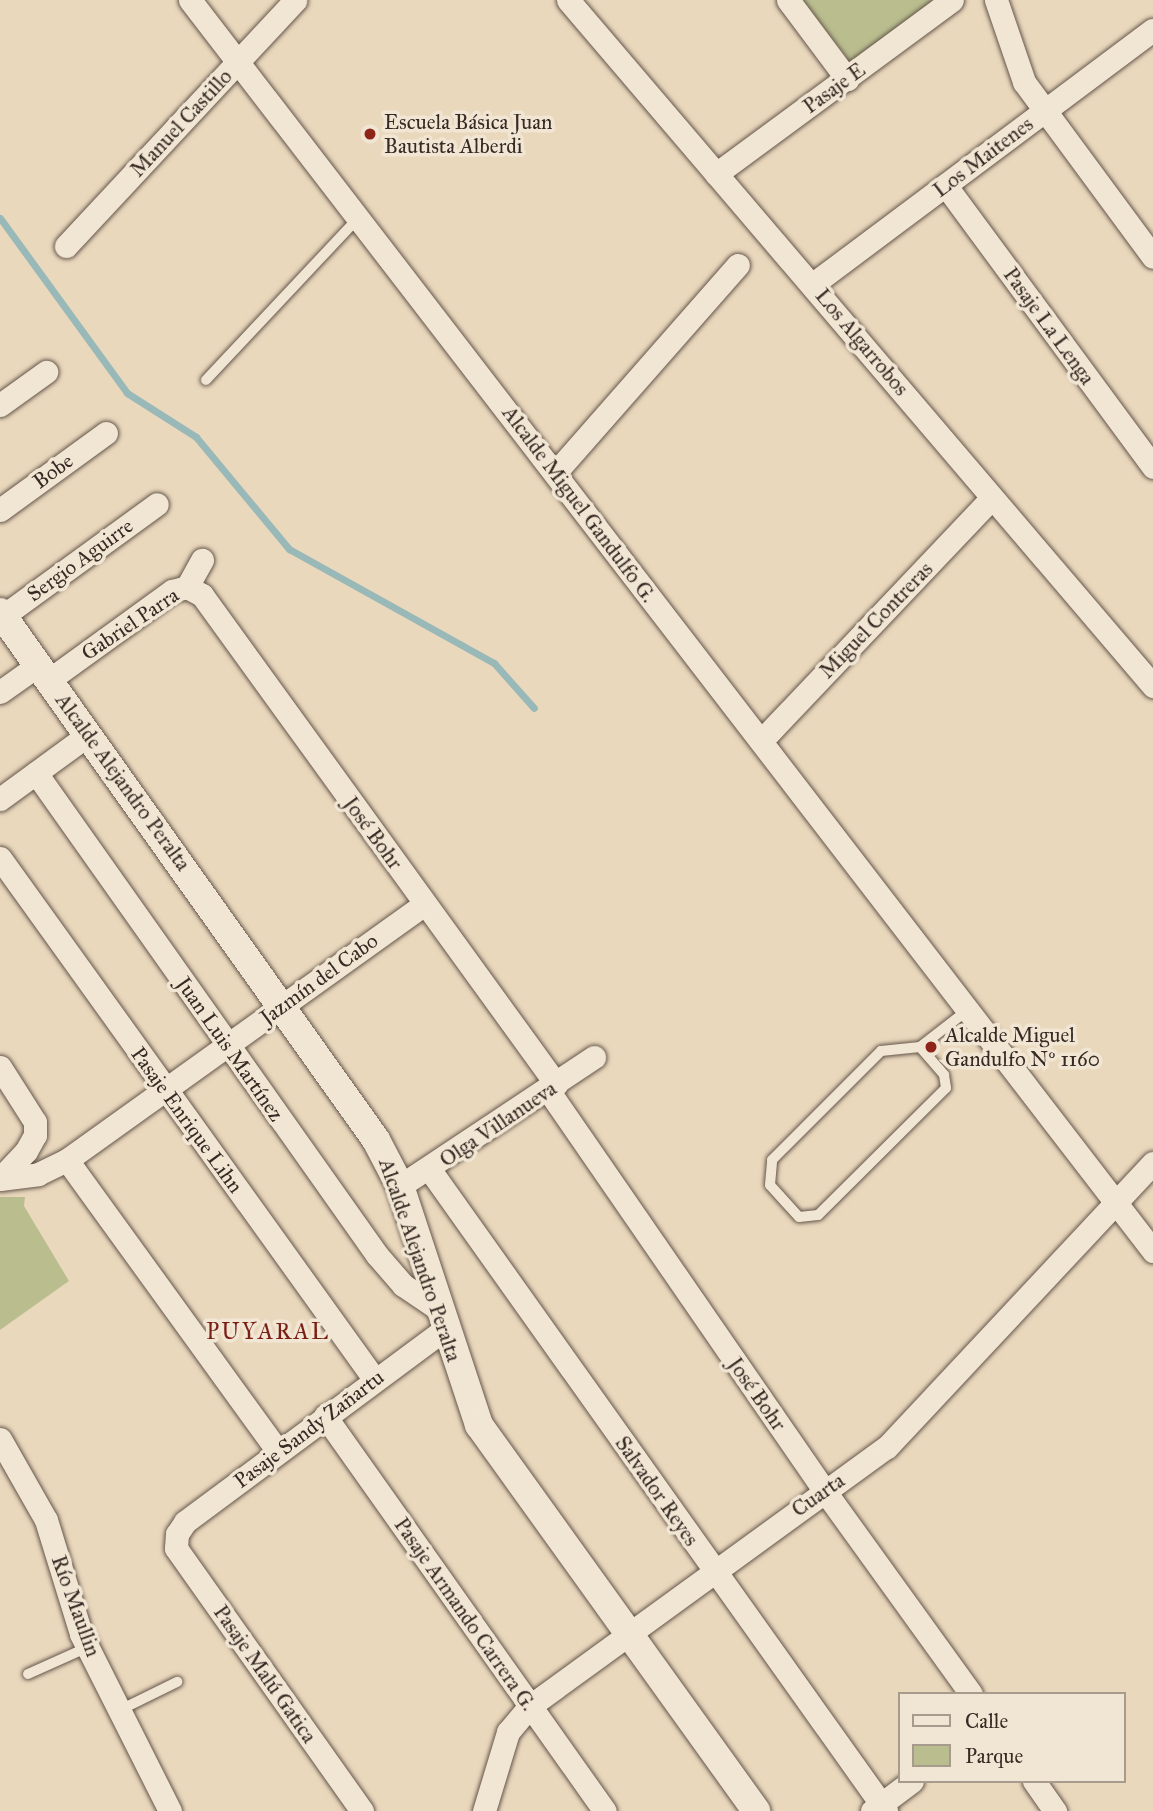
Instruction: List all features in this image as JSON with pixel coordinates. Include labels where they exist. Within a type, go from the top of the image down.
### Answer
[{"type":"street","name":"Alcalde Miguel Gandulfo G.","points":[[190,0],[240,61],[1153,1251]]},
{"type":"street","name":"Manuel Castillo","points":[[66,246],[295,0]]},
{"type":"street","name":"Los Algarrobos","points":[[568,0],[813,284],[991,499],[1153,686]]},
{"type":"street","points":[[788,0],[847,79]]},
{"type":"street","name":"Pasaje E","points":[[716,174],[952,0]]},
{"type":"street","points":[[996,0],[1024,82],[1153,257]]},
{"type":"street","name":"Los Maitenes","points":[[813,284],[1045,110],[1149,42]]},
{"type":"street","name":"Pasaje La Lenga","points":[[946,186],[1153,467]]},
{"type":"street","points":[[555,472],[738,265]]},
{"type":"street","points":[[0,405],[46,372]]},
{"type":"street","name":"Bobe","points":[[0,510],[106,433]]},
{"type":"street","name":"Miguel Contreras","points":[[761,741],[991,499]]},
{"type":"street","name":"Sergio Aguirre","points":[[2,614],[157,504]]},
{"type":"street","name":"Gabriel Parra","points":[[0,692],[44,673],[172,592],[187,587],[202,560]]},
{"type":"street","name":"José Bohr","points":[[187,587],[202,595],[424,904],[552,1087],[824,1490],[970,1692]]},
{"type":"street","name":"Alcalde Alejandro Peralta","points":[[2,614],[376,1140],[400,1186],[479,1425],[756,1811]]},
{"type":"street","points":[[0,799],[89,734]]},
{"type":"street","name":"Juan Luis Martínez","points":[[36,773],[377,1255],[403,1285],[443,1319]]},
{"type":"street","name":"Pasaje Enrique Lihn","points":[[0,858],[375,1380]]},
{"type":"street","name":"Jazmín del Cabo","points":[[0,1179],[38,1174],[67,1160],[424,904]]},
{"type":"street","name":"Olga Villanueva","points":[[400,1186],[430,1170],[594,1056]]},
{"type":"street","points":[[0,1067],[35,1122],[35,1135],[26,1151],[0,1179]]},
{"type":"street","points":[[67,1160],[278,1451]]},
{"type":"street","name":"Cuarta","points":[[484,1811],[508,1732],[530,1706],[713,1570],[887,1447],[919,1418],[1153,1163]]},
{"type":"street","name":"Salvador Reyes","points":[[430,1170],[880,1809]]},
{"type":"street","name":"Pasaje Sandy Zañartu","points":[[177,1534],[185,1522],[375,1380],[443,1319]]},
{"type":"street","name":"Pasaje Armando Carrera G.","points":[[325,1416],[605,1811]]},
{"type":"street","name":"Río Maullin","points":[[0,1439],[46,1520],[88,1647],[170,1811]]},
{"type":"street","name":"Pasaje Malú Gatica","points":[[177,1534],[176,1548],[362,1811]]},
{"type":"street","points":[[880,1809],[910,1783]]},
{"type":"street","points":[[1035,1783],[1055,1811]]},
{"type":"lane","points":[[206,380],[359,217]]},
{"type":"lane","points":[[920,1047],[944,1076],[946,1088],[818,1215],[799,1217],[770,1185],[772,1160],[881,1051],[920,1047],[969,1009]]},
{"type":"lane","points":[[28,1674],[88,1647]]},
{"type":"lane","points":[[120,1710],[177,1682]]},
{"type":"green space","points":[[803,0],[934,0],[851,63]]},
{"type":"green space","points":[[0,1197],[25,1197],[24,1206],[69,1281],[0,1330]]},
{"type":"waterway","points":[[0,218],[127,393],[196,437],[289,549],[494,663],[534,708]]},
{"type":"place","name":"Escuela Básica Juan Bautista Alberdi","points":[[370,134]]},
{"type":"place","name":"Alcalde Miguel Gandulfo Nº 1160","points":[[931,1047]]},
{"type":"district","name":"PUYARAL","points":[[268,1331]]}]
